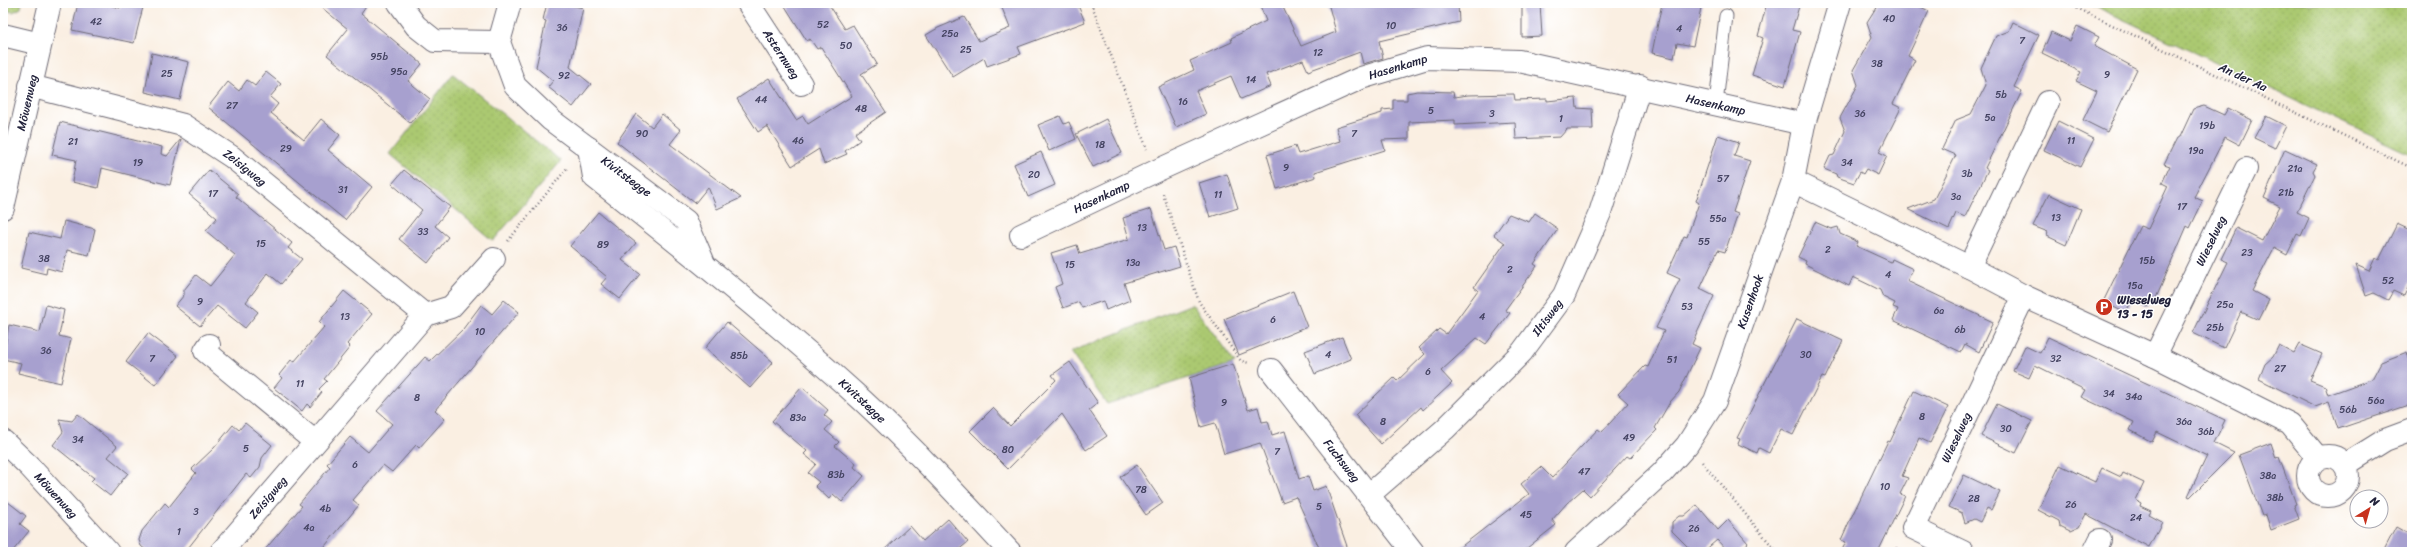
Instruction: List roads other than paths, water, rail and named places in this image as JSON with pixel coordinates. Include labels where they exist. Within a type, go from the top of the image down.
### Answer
[{"type":"street","name":"Möwenweg","points":[[3,208],[50,3]]},
{"type":"street","points":[[399,3],[416,26],[435,41],[499,42],[510,3]]},
{"type":"street","name":"Asternweg","points":[[748,3],[801,84]]},
{"type":"street","name":"Kusenhook","points":[[1576,552],[1632,503],[1687,445],[1715,401],[1728,370],[1793,181],[1804,124],[1840,3]]},
{"type":"street","points":[[3,35],[40,44]]},
{"type":"street","name":"Kivitstegge","points":[[499,42],[515,86],[551,120],[587,147],[594,177],[703,262],[862,400],[937,473],[1010,552]]},
{"type":"street","name":"Hasenkamp","points":[[1021,235],[1156,171],[1361,78],[1427,58],[1519,61],[1640,86],[1804,124]]},
{"type":"street","name":"Zeisigweg","points":[[30,86],[183,125],[232,157],[425,315],[314,441],[221,552]]},
{"type":"street","name":"Iltisweg","points":[[1370,494],[1445,429],[1522,352],[1564,295],[1600,213],[1640,86]]},
{"type":"street","points":[[1969,267],[2048,102]]},
{"type":"street","name":"Wieselweg","points":[[2155,356],[2246,169]]},
{"type":"street","points":[[1793,181],[1969,267],[2024,296],[2155,356],[2290,424],[2318,458]]},
{"type":"street","points":[[425,315],[451,307],[494,259]]},
{"type":"street","name":"Wieselweg","points":[[1963,552],[1913,528],[2024,296]]},
{"type":"street","points":[[209,345],[205,351],[314,441]]},
{"type":"street","name":"Fuchsweg","points":[[1270,370],[1370,494],[1413,552]]},
{"type":"street","points":[[2346,465],[2385,440],[2412,430]]},
{"type":"street","name":"Möwenweg","points":[[3,441],[29,466],[108,552]]},
{"type":"street","points":[[2336,457],[2346,465],[2348,478],[2343,490],[2332,496],[2324,495],[2313,490],[2308,477],[2312,464],[2318,458],[2336,457]]},
{"type":"lane","points":[[1716,104],[1726,16]]},
{"type":"place","name":"Wieselweg 13 - 15","points":[[2104,307]]}]
